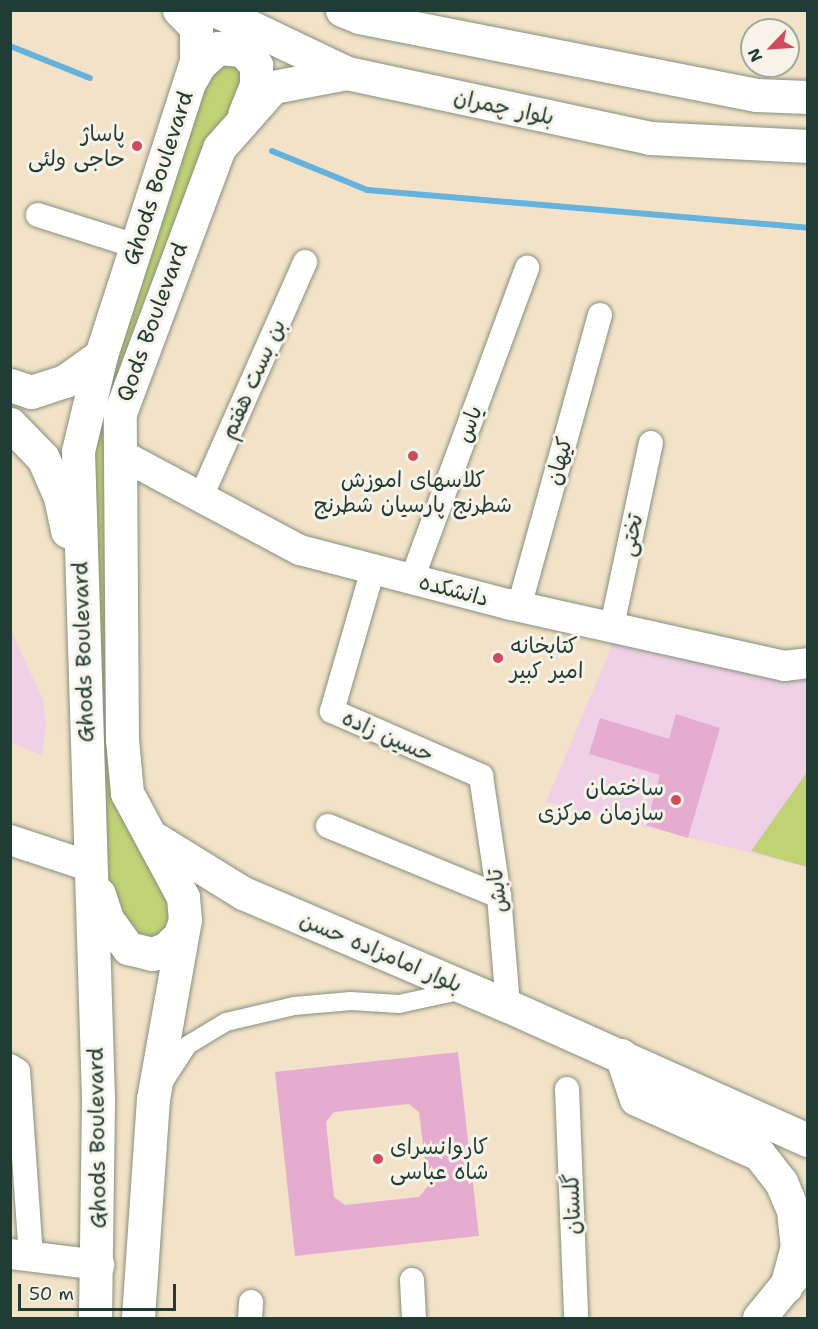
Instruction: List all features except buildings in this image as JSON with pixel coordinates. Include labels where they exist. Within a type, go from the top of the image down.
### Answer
[{"type":"main road","name":"Ghods Boulevard","points":[[95,1318],[99,1265],[91,867],[78,450],[101,356],[196,60],[196,27],[179,10]]},
{"type":"main road","name":"بلوار چمران","points":[[215,10],[347,74],[650,138],[807,146]]},
{"type":"main road","points":[[342,10],[359,17],[756,95],[807,97]]},
{"type":"main road","points":[[188,84],[200,64],[218,48],[242,50],[256,65],[256,85],[240,121]]},
{"type":"main road","name":"Qods Boulevard","points":[[139,1307],[153,1099],[185,920],[180,888],[127,793],[122,739],[120,412],[219,148],[240,121],[273,87],[347,74]]},
{"type":"main road","points":[[10,385],[31,392],[65,381],[101,356]]},
{"type":"main road","points":[[10,424],[43,458],[60,497],[82,607]]},
{"type":"main road","name":"بلوار امامزاده حسن","points":[[148,834],[243,893],[621,1055],[807,1140]]},
{"type":"main road","points":[[91,867],[107,919],[128,948],[152,954],[166,949],[180,935],[185,920]]},
{"type":"main road","points":[[621,1055],[636,1099],[759,1154],[781,1182],[793,1210],[796,1246],[786,1287]]},
{"type":"main road","points":[[759,1318],[786,1287],[807,1256]]},
{"type":"street","points":[[38,215],[136,246]]},
{"type":"street","name":"بن بست هفتم","points":[[201,497],[305,262]]},
{"type":"street","name":"یاس","points":[[412,579],[527,268]]},
{"type":"street","name":"کیهان","points":[[519,607],[600,315]]},
{"type":"street","name":"تختی","points":[[612,626],[651,443]]},
{"type":"street","name":"دانشکده","points":[[120,454],[300,549],[519,607],[784,666],[807,663]]},
{"type":"street","name":"حسین زاده","points":[[373,569],[332,711],[481,776]]},
{"type":"street","name":"تابش","points":[[481,776],[499,896],[508,1006]]},
{"type":"street","points":[[328,826],[499,896]]},
{"type":"street","points":[[10,840],[91,867]]},
{"type":"street","points":[[153,1099],[188,1045],[226,1022],[294,1006],[351,1001],[399,1004],[468,989]]},
{"type":"street","points":[[10,1066],[18,1071],[21,1255],[99,1265]]},
{"type":"street","name":"گلستان","points":[[567,1089],[576,1318]]},
{"type":"street","points":[[412,1280],[414,1318]]},
{"type":"shaded area","points":[[624,616],[807,654],[807,867],[546,802]]},
{"type":"shaded area","points":[[10,628],[43,700],[46,726],[42,755],[11,743]]},
{"type":"green space","points":[[219,64],[239,66],[244,77],[111,411],[117,765],[172,908],[167,930],[152,940],[134,936],[102,879],[88,446],[200,88]]},
{"type":"green space","points":[[807,772],[807,867],[751,851]]},
{"type":"waterway","points":[[10,46],[90,78]]},
{"type":"waterway","points":[[272,151],[367,190],[808,228]]},
{"type":"place","name":"پاساژ حاجی ولئی","points":[[137,146]]},
{"type":"place","name":"کلاسهای اموزش شطرنج پارسیان شطرنج","points":[[413,456]]},
{"type":"place","name":"کتابخانه امیر کبیر","points":[[498,658]]},
{"type":"place","name":"ساختمان سازمان مرکزی","points":[[676,800]]},
{"type":"place","name":"کاروانسرای شاه عباسی","points":[[378,1159]]}]
